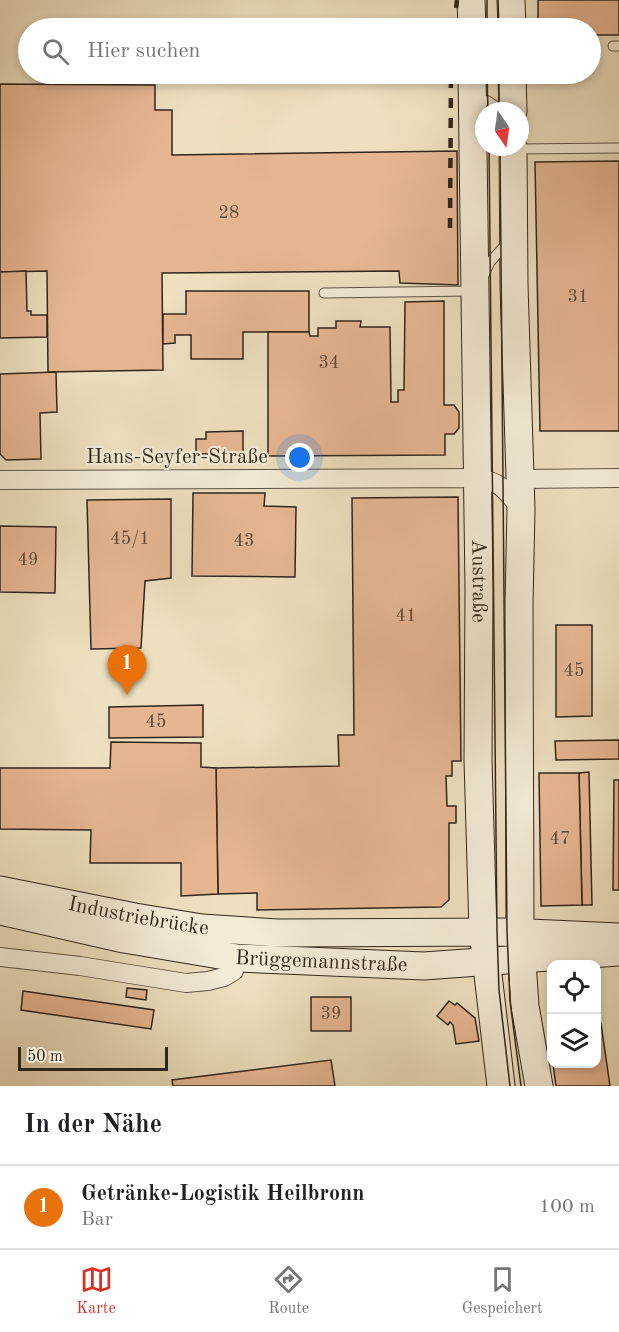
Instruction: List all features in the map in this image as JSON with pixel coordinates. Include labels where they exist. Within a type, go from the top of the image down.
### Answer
[{"type":"main road","points":[[471,0],[472,18]]},
{"type":"main road","points":[[512,0],[512,18]]},
{"type":"main road","points":[[512,84],[513,102]]},
{"type":"main road","name":"Austraße","points":[[473,86],[478,760],[483,932],[501,1086]]},
{"type":"main road","name":"Austraße","points":[[513,156],[521,509],[520,932],[525,1006],[539,1086]]},
{"type":"main road","name":"Industriebrücke","points":[[0,890],[202,928],[278,933]]},
{"type":"main road","name":"Industriebrücke","points":[[0,911],[124,939],[237,958]]},
{"type":"main road","name":"Brüggemannstraße","points":[[278,933],[520,932],[619,938]]},
{"type":"main road","name":"Brüggemannstraße","points":[[237,958],[424,966],[619,952]]},
{"type":"street","name":"Hans-Seyfer-Straße","points":[[0,480],[477,478],[493,480],[503,487],[521,509]]},
{"type":"street","points":[[520,479],[619,478]]},
{"type":"street","name":"Brüggemannstraße","points":[[0,957],[80,966],[186,983],[208,981],[224,976],[234,971],[237,958]]},
{"type":"lane","points":[[473,86],[489,102]]},
{"type":"lane","points":[[529,148],[619,148]]},
{"type":"lane","points":[[324,293],[475,291],[490,262],[514,236]]},
{"type":"building","points":[[538,0],[619,0],[619,35],[601,35],[601,18],[538,18]]},
{"type":"building","points":[[0,84],[155,85],[155,110],[172,110],[172,155],[457,151],[458,285],[400,283],[399,271],[162,273],[163,370],[48,372],[47,271],[0,272]]},
{"type":"building","points":[[619,161],[619,431],[540,431],[535,162]]},
{"type":"building","points":[[26,271],[27,311],[31,311],[31,315],[47,315],[47,337],[0,338],[0,272]]},
{"type":"building","points":[[186,291],[309,291],[309,332],[243,332],[243,359],[191,359],[191,335],[175,335],[175,343],[163,344],[163,314],[186,314]]},
{"type":"building","points":[[444,301],[444,405],[454,405],[459,412],[459,428],[454,434],[445,434],[445,455],[268,456],[268,332],[309,332],[310,336],[318,336],[318,328],[336,328],[336,321],[361,321],[360,327],[390,327],[391,402],[398,402],[398,390],[404,390],[405,302]]},
{"type":"building","points":[[56,372],[57,412],[40,413],[41,459],[6,460],[0,454],[0,374]]},
{"type":"building","points":[[243,431],[243,454],[196,454],[196,439],[206,439],[206,432]]},
{"type":"building","points":[[193,493],[265,493],[264,506],[296,507],[295,577],[192,576]]},
{"type":"building","points":[[458,497],[461,761],[452,761],[452,776],[446,776],[447,806],[456,806],[456,823],[449,823],[449,900],[441,907],[257,910],[257,893],[218,894],[216,768],[339,766],[338,735],[354,735],[352,498]]},
{"type":"building","points":[[171,499],[171,578],[145,581],[141,648],[91,649],[87,500]]},
{"type":"building","points":[[0,526],[56,527],[55,593],[0,592]]},
{"type":"building","points":[[556,625],[592,625],[592,716],[556,717]]},
{"type":"building","points":[[203,705],[203,737],[109,738],[109,707]]},
{"type":"building","points":[[619,740],[619,759],[556,760],[555,741]]},
{"type":"building","points":[[111,742],[201,743],[201,767],[216,768],[218,894],[181,896],[181,863],[90,863],[91,830],[0,829],[0,768],[110,768]]},
{"type":"building","points":[[589,772],[592,905],[582,905],[579,773]]},
{"type":"building","points":[[539,773],[579,773],[582,905],[541,906]]},
{"type":"building","points":[[614,780],[619,780],[619,890],[613,890]]},
{"type":"building","points":[[127,988],[147,990],[146,1000],[126,997]]},
{"type":"building","points":[[23,991],[154,1010],[151,1029],[21,1010]]},
{"type":"building","points":[[311,997],[351,997],[351,1031],[311,1031]]},
{"type":"building","points":[[449,1001],[455,1005],[457,1003],[475,1018],[479,1041],[456,1044],[453,1025],[450,1022],[448,1025],[437,1016]]},
{"type":"building","points":[[601,1024],[610,1086],[556,1086],[554,1068],[601,1068]]},
{"type":"building","points":[[331,1060],[335,1086],[173,1086],[172,1080]]},
{"type":"tram line","points":[[487,0],[487,18]]},
{"type":"tram line","points":[[498,0],[499,18]]},
{"type":"tram line","points":[[487,84],[488,102]]},
{"type":"tram line","points":[[499,84],[499,102]]},
{"type":"tram line","points":[[489,156],[497,932],[499,990],[510,1086]]},
{"type":"tram line","points":[[500,156],[507,932],[510,1001],[521,1086]]},
{"type":"railway","points":[[455,18],[457,0]]},
{"type":"railway","points":[[450,228],[451,84]]},
{"type":"place","name":"Getränke-Logistik Heilbronn","points":[[127,695]]}]
